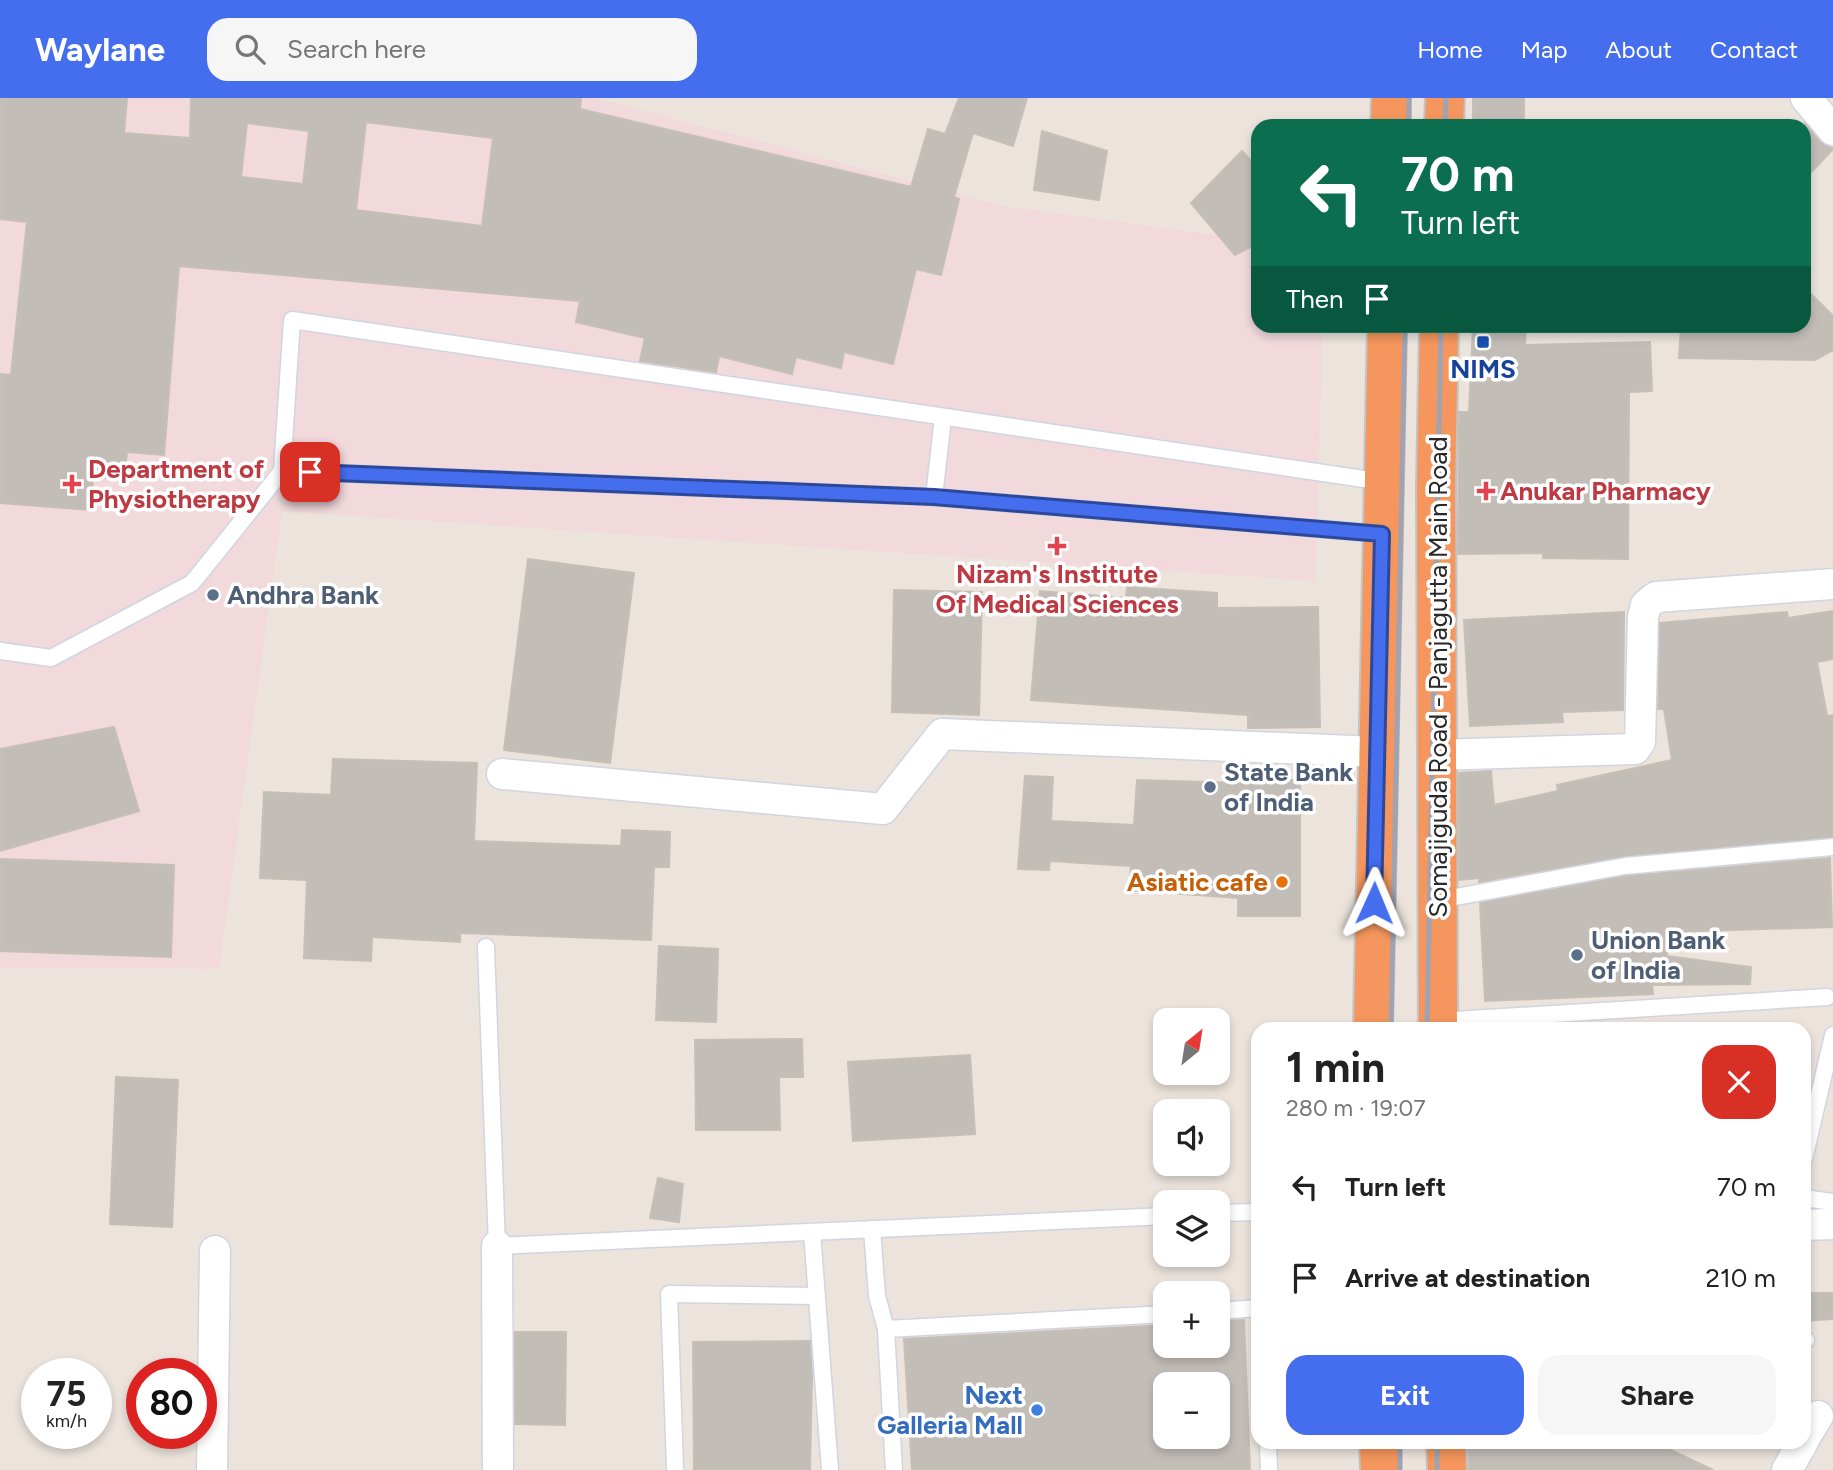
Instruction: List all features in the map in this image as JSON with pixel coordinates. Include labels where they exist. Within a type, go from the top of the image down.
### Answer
[{"type":"highway","points":[[1390,119],[1391,98]]},
{"type":"highway","points":[[1444,119],[1445,98]]},
{"type":"highway","name":"Somajiguda Road - Panjagutta Main Road","points":[[1373,1022],[1376,752],[1387,333]]},
{"type":"highway","name":"Somajiguda Road - Panjagutta Main Road","points":[[1438,1022],[1436,755],[1439,333]]},
{"type":"highway","points":[[1376,802],[1436,799]]},
{"type":"highway","points":[[1379,1449],[1380,1470]]},
{"type":"highway","points":[[1446,1449],[1447,1470]]},
{"type":"street","points":[[1806,98],[1833,131]]},
{"type":"street","points":[[1436,755],[1635,749],[1640,741],[1643,617],[1646,605],[1656,597],[1833,584]]},
{"type":"street","points":[[502,774],[883,809],[943,733],[1376,752]]},
{"type":"street","points":[[1811,1225],[1833,1224]]},
{"type":"street","points":[[497,1247],[498,1470]]},
{"type":"street","points":[[212,1470],[215,1251]]},
{"type":"street","points":[[1787,1470],[1799,1449]]},
{"type":"lane","points":[[0,651],[51,658],[192,583],[282,471],[292,320],[1384,482]]},
{"type":"lane","points":[[934,497],[943,418]]},
{"type":"lane","points":[[282,471],[934,497],[1382,534]]},
{"type":"lane","points":[[1439,900],[1625,866],[1833,847]]},
{"type":"lane","points":[[486,947],[497,1247],[1153,1217]]},
{"type":"lane","points":[[1480,1022],[1827,997]]},
{"type":"lane","points":[[1811,1129],[1833,1035]]},
{"type":"lane","points":[[1811,1199],[1833,1202]]},
{"type":"lane","points":[[1230,1213],[1251,1212]]},
{"type":"lane","points":[[872,1229],[877,1296],[886,1329],[894,1470]]},
{"type":"lane","points":[[812,1232],[831,1470]]},
{"type":"lane","points":[[675,1468],[668,1294],[817,1296]]},
{"type":"lane","points":[[1230,1310],[1251,1309]]},
{"type":"lane","points":[[886,1329],[1153,1315]]},
{"type":"lane","points":[[1268,1449],[1269,1470]]},
{"type":"shaded area","name":"Nizam's Institute Of Medical Sciences","points":[[0,98],[595,98],[1004,206],[1251,240],[1251,333],[1323,333],[1315,581],[282,511],[219,969],[0,968]]},
{"type":"building","points":[[0,98],[127,98],[124,133],[190,138],[191,98],[581,98],[580,109],[911,187],[928,129],[945,134],[959,98],[1027,98],[1013,146],[973,133],[954,197],[959,199],[941,275],[916,269],[893,364],[844,352],[841,368],[796,357],[792,374],[719,356],[716,372],[640,361],[645,338],[576,322],[580,301],[179,266],[164,455],[127,452],[124,479],[93,477],[91,510],[0,503],[0,374],[11,375],[27,222],[0,219]],"holes":[[[366,122],[493,138],[482,226],[356,210]],[[247,123],[309,131],[303,184],[241,177]]]},
{"type":"building","points":[[1473,98],[1524,98],[1524,119],[1473,119]]},
{"type":"building","points":[[1042,131],[1107,151],[1099,200],[1034,190]]},
{"type":"building","points":[[1811,131],[1820,142],[1833,149],[1811,173]]},
{"type":"building","points":[[1242,151],[1251,161],[1251,247],[1235,255],[1191,203]]},
{"type":"building","points":[[1811,294],[1833,316],[1833,350],[1815,360],[1679,358],[1681,333],[1811,333]]},
{"type":"building","points":[[1473,333],[1526,333],[1525,345],[1650,342],[1652,391],[1629,392],[1628,559],[1543,558],[1543,553],[1458,554],[1459,412],[1469,412]]},
{"type":"building","points":[[528,559],[634,573],[610,763],[504,750]]},
{"type":"building","points":[[1127,587],[1217,593],[1217,608],[1318,607],[1320,727],[1248,728],[1248,715],[1031,700],[1040,591],[1126,598]]},
{"type":"building","points":[[894,590],[982,592],[979,715],[892,712]]},
{"type":"building","points":[[1833,611],[1833,659],[1817,662],[1827,716],[1833,715],[1833,837],[1624,856],[1479,882],[1479,878],[1459,880],[1459,773],[1491,771],[1494,805],[1558,791],[1557,785],[1672,760],[1664,709],[1658,709],[1660,623],[1787,612],[1788,618]]},
{"type":"building","points":[[1624,612],[1623,710],[1562,712],[1563,722],[1470,726],[1464,620]]},
{"type":"building","points":[[114,727],[139,811],[0,851],[0,749]]},
{"type":"building","points":[[333,759],[477,763],[474,841],[621,846],[622,830],[670,832],[669,867],[654,867],[651,940],[460,933],[460,942],[372,937],[371,961],[304,958],[307,880],[260,878],[264,792],[331,795]]},
{"type":"building","points":[[1025,776],[1053,777],[1051,821],[1134,825],[1137,780],[1238,783],[1238,780],[1300,780],[1300,916],[1238,916],[1238,898],[1129,890],[1131,866],[1050,861],[1049,870],[1018,869]]},
{"type":"building","points":[[1830,858],[1832,927],[1668,932],[1667,956],[1751,967],[1750,984],[1652,985],[1653,994],[1485,1001],[1480,903],[1626,876]]},
{"type":"building","points":[[0,859],[174,865],[171,957],[0,951]]},
{"type":"building","points":[[659,946],[718,949],[716,1022],[656,1020]]},
{"type":"building","points":[[802,1039],[803,1077],[779,1077],[780,1130],[696,1130],[695,1040]]},
{"type":"building","points":[[970,1055],[975,1134],[853,1141],[848,1062]]},
{"type":"building","points":[[116,1077],[178,1080],[172,1227],[110,1224]]},
{"type":"building","points":[[658,1178],[683,1184],[679,1222],[650,1218]]},
{"type":"building","points":[[1811,1293],[1833,1293],[1833,1319],[1811,1321]]},
{"type":"building","name":"Next Galleria Mall","points":[[1244,1320],[1250,1470],[912,1470],[904,1339],[1153,1326],[1153,1358],[1230,1358],[1230,1321]]},
{"type":"building","points":[[515,1332],[566,1332],[565,1425],[515,1424]]},
{"type":"building","points":[[810,1341],[810,1470],[694,1470],[693,1342]]},
{"type":"building","points":[[1468,1449],[1669,1449],[1713,1470],[1469,1470]]},
{"type":"railway","points":[[1409,98],[1409,119]]},
{"type":"railway","points":[[1445,119],[1446,98]]},
{"type":"railway","points":[[1391,1022],[1405,333]]},
{"type":"railway","points":[[1427,1022],[1441,333]]},
{"type":"railway","points":[[1400,1449],[1400,1470]]},
{"type":"railway","points":[[1437,1449],[1437,1470]]},
{"type":"place","name":"NIMS","points":[[1483,342]]},
{"type":"place","name":"Department of Physiotherapy","points":[[72,484]]},
{"type":"place","name":"Anukar Pharmacy","points":[[1486,491]]},
{"type":"place","name":"Nizam's Institute Of Medical Sciences","points":[[1057,546]]},
{"type":"place","name":"Andhra Bank","points":[[213,595]]},
{"type":"place","name":"State Bank of India","points":[[1210,787]]},
{"type":"place","name":"Asiatic cafe","points":[[1282,882]]},
{"type":"place","name":"Union Bank of India","points":[[1577,955]]},
{"type":"place","name":"Next Galleria Mall","points":[[1037,1410]]},
{"type":"route","points":[[310,472],[934,497],[1382,534],[1374,903]]}]
